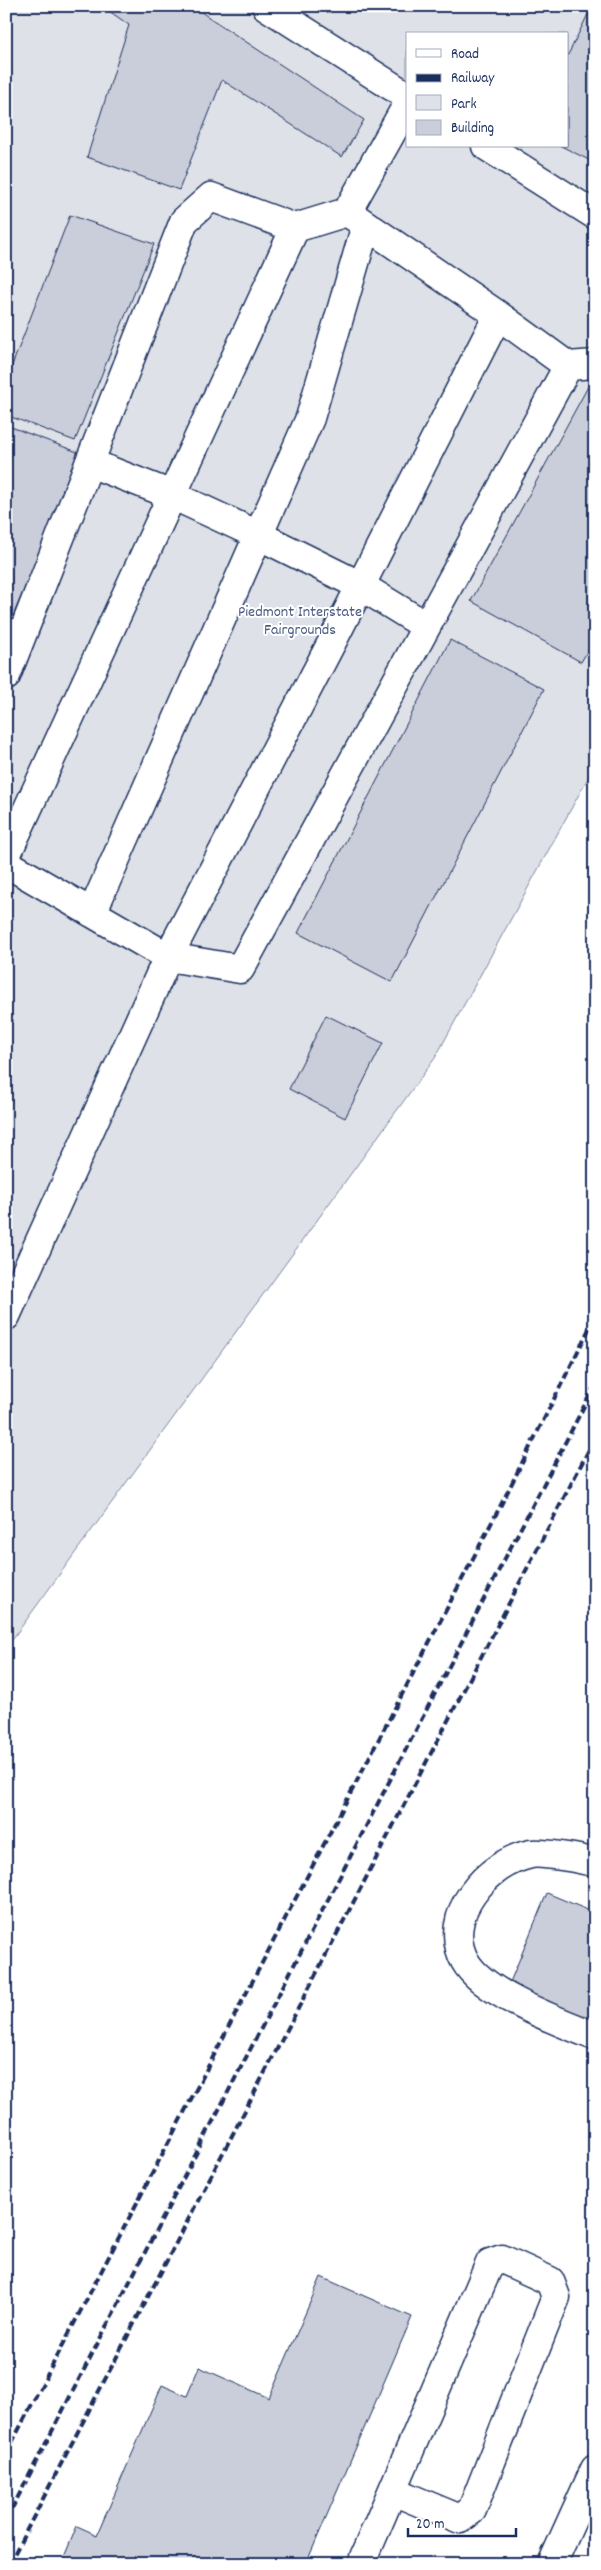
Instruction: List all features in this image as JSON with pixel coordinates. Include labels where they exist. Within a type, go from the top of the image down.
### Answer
[{"type":"street","points":[[266,6],[406,95]]},
{"type":"street","points":[[92,913],[310,418],[356,219],[406,107]]},
{"type":"street","points":[[489,148],[595,215]]},
{"type":"street","points":[[6,676],[184,221],[211,197],[295,228],[356,219],[498,315],[568,366],[595,364]]},
{"type":"street","points":[[6,856],[295,228]]},
{"type":"street","points":[[6,1316],[168,957],[361,586],[498,315]]},
{"type":"street","points":[[6,863],[168,957],[240,969],[568,366]]},
{"type":"street","points":[[90,463],[172,495],[258,535],[361,586],[426,626]]},
{"type":"street","points":[[595,1863],[533,1853],[504,1862],[475,1888],[462,1911],[459,1939],[464,1961],[481,1982],[550,2018],[595,2036]]},
{"type":"street","points":[[367,2564],[364,2557],[490,2263],[502,2259],[550,2281],[556,2297],[472,2510],[460,2519],[393,2491]]},
{"type":"street","points":[[552,2564],[595,2469]]},
{"type":"green space","name":"Piedmont Interstate Fairgrounds","points":[[6,6],[595,6],[595,765],[435,1058],[6,1648]]},
{"type":"building","points":[[102,6],[192,6],[364,120],[342,157],[222,80],[179,190],[87,157],[129,25]]},
{"type":"building","points":[[592,6],[595,6],[595,163],[565,148],[568,148],[568,55]]},
{"type":"building","points":[[70,215],[154,244],[75,441],[6,415],[6,381]]},
{"type":"building","points":[[590,383],[595,386],[595,638],[581,662],[471,601]]},
{"type":"building","points":[[6,425],[80,453],[6,633]]},
{"type":"building","points":[[450,640],[544,689],[392,982],[298,933]]},
{"type":"building","points":[[326,1015],[383,1043],[345,1118],[289,1089]]},
{"type":"building","points":[[547,1893],[595,1913],[595,2022],[508,1987]]},
{"type":"building","points":[[321,2277],[412,2317],[306,2564],[61,2564],[77,2526],[97,2535],[162,2385],[187,2396],[199,2367],[269,2398]]},
{"type":"railway","points":[[6,2454],[505,1497],[595,1317]]},
{"type":"railway","points":[[6,2520],[595,1385]]},
{"type":"railway","points":[[9,2564],[595,1438]]}]
